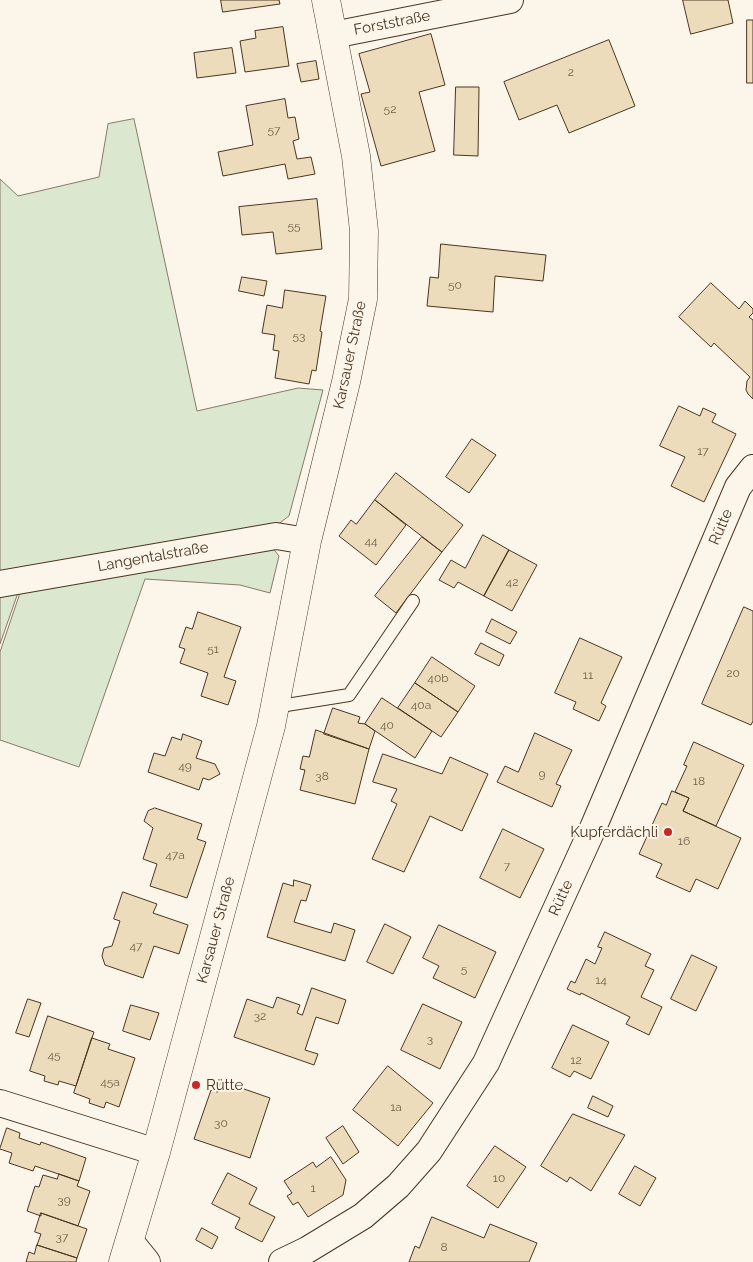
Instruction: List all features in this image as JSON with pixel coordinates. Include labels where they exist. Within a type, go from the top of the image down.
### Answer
[{"type":"street","name":"Karsauer Straße","points":[[126,1251],[156,1152],[271,726],[307,541],[346,382],[363,299],[364,230],[356,156],[326,0]]},
{"type":"street","name":"Forststraße","points":[[334,35],[510,0]]},
{"type":"street","name":"Rütte","points":[[282,1262],[307,1250],[363,1216],[398,1186],[430,1151],[486,1063],[593,828],[738,487],[753,468]]},
{"type":"street","name":"Langentalstraße","points":[[0,584],[276,536],[307,541]]},
{"type":"street","points":[[0,1103],[156,1152]]},
{"type":"street","points":[[126,1251],[147,1262]]},
{"type":"lane","points":[[274,707],[349,695],[413,601]]},
{"type":"green space","points":[[134,119],[197,411],[298,388],[323,390],[289,516],[277,525],[0,575],[0,179],[18,196],[99,177],[108,124]]},
{"type":"green space","points":[[271,546],[279,556],[270,593],[240,585],[145,579],[79,767],[0,740],[0,652],[22,587]]},
{"type":"green space","points":[[20,587],[0,644],[0,590]]},
{"type":"building","points":[[221,0],[279,0],[280,4],[223,12]]},
{"type":"building","points":[[683,0],[728,0],[733,23],[691,34]]},
{"type":"building","points":[[747,20],[753,20],[753,83],[747,83]]},
{"type":"building","points":[[283,27],[289,66],[245,72],[240,41],[256,38],[255,31]]},
{"type":"building","points":[[431,34],[445,85],[419,92],[435,151],[381,166],[361,94],[370,92],[359,54]]},
{"type":"building","points":[[609,40],[635,106],[569,133],[557,105],[519,120],[504,82]]},
{"type":"building","points":[[232,48],[236,73],[197,78],[194,53]]},
{"type":"building","points":[[316,61],[319,79],[301,82],[297,64]]},
{"type":"building","points":[[456,87],[479,87],[478,156],[454,155]]},
{"type":"building","points":[[285,99],[288,118],[295,117],[299,139],[293,141],[297,159],[311,157],[315,174],[288,179],[285,164],[223,176],[218,152],[253,145],[246,106]]},
{"type":"building","points":[[317,199],[322,249],[276,254],[273,232],[242,235],[239,207]]},
{"type":"building","points":[[441,244],[546,255],[543,281],[495,276],[493,312],[427,306],[430,277],[438,278]]},
{"type":"building","points":[[242,277],[267,281],[264,296],[239,291]]},
{"type":"building","points":[[711,283],[739,309],[745,301],[753,309],[753,313],[749,317],[753,320],[753,399],[746,390],[747,381],[750,377],[714,343],[711,347],[679,317]]},
{"type":"building","points":[[285,290],[326,296],[316,371],[312,370],[309,384],[275,378],[279,351],[273,350],[275,335],[262,333],[267,305],[282,308]]},
{"type":"building","points":[[679,406],[700,416],[703,408],[716,414],[712,422],[736,434],[704,502],[671,486],[685,457],[660,446]]},
{"type":"building","points":[[472,439],[496,455],[469,493],[446,477]]},
{"type":"building","points":[[396,473],[463,525],[442,552],[375,500]]},
{"type":"building","points":[[375,500],[406,525],[376,565],[339,536],[351,520],[356,524]]},
{"type":"building","points":[[483,535],[509,550],[484,596],[458,582],[454,588],[439,580],[451,560],[465,568]]},
{"type":"building","points":[[422,537],[442,552],[396,613],[375,596]]},
{"type":"building","points":[[509,550],[537,565],[512,611],[484,596]]},
{"type":"building","points":[[744,607],[753,611],[753,721],[751,725],[702,704]]},
{"type":"building","points":[[198,612],[241,627],[224,677],[236,681],[228,705],[201,696],[208,673],[180,663],[185,649],[179,647],[186,627],[192,629]]},
{"type":"building","points":[[492,619],[517,632],[510,644],[486,632]]},
{"type":"building","points":[[580,638],[622,657],[601,703],[606,706],[599,721],[573,709],[576,702],[555,693]]},
{"type":"building","points":[[481,643],[504,655],[499,666],[475,654]]},
{"type":"building","points":[[432,657],[475,686],[458,712],[415,683]]},
{"type":"building","points":[[415,683],[458,712],[441,737],[398,708]]},
{"type":"building","points":[[382,698],[432,731],[415,758],[365,724]]},
{"type":"building","points":[[333,708],[360,717],[358,723],[365,724],[375,731],[369,749],[324,734]]},
{"type":"building","points":[[316,730],[369,749],[355,804],[300,790],[305,770],[300,769],[303,756],[309,757]]},
{"type":"building","points":[[535,733],[572,750],[556,784],[561,786],[552,807],[497,782],[505,766],[518,772]]},
{"type":"building","points":[[183,734],[202,741],[196,758],[215,764],[220,774],[209,780],[203,778],[199,790],[148,772],[154,753],[165,756],[172,737],[181,740]]},
{"type":"building","points":[[694,742],[744,765],[716,826],[683,811],[689,798],[675,792],[687,766],[684,765]]},
{"type":"building","points":[[383,754],[442,774],[450,757],[488,774],[462,831],[430,816],[404,872],[372,859],[397,804],[391,801],[397,789],[373,782]]},
{"type":"building","points":[[672,791],[689,798],[683,811],[741,838],[718,889],[696,879],[690,892],[656,877],[662,864],[639,854],[662,803],[666,805]]},
{"type":"building","points":[[155,808],[202,824],[197,839],[206,842],[187,898],[150,886],[157,864],[143,859],[153,828],[144,821],[148,811]]},
{"type":"building","points":[[503,829],[544,849],[520,898],[480,878]]},
{"type":"building","points":[[294,880],[311,885],[306,901],[301,900],[294,922],[331,933],[334,923],[355,930],[345,961],[267,937],[283,883],[293,886]]},
{"type":"building","points":[[123,892],[157,904],[153,913],[188,925],[179,954],[154,946],[143,978],[105,965],[102,956],[104,948],[112,946],[120,921],[114,919]]},
{"type":"building","points":[[385,924],[411,937],[393,974],[367,962]]},
{"type":"building","points":[[439,925],[496,952],[475,998],[433,978],[439,966],[423,958]]},
{"type":"building","points":[[605,932],[651,954],[645,966],[654,970],[641,997],[662,1007],[649,1035],[626,1024],[630,1017],[581,993],[580,995],[567,989],[571,981],[575,983],[586,959],[595,964],[602,948],[598,947]]},
{"type":"building","points":[[692,955],[717,967],[696,1011],[671,999]]},
{"type":"building","points":[[312,988],[346,1000],[338,1024],[316,1017],[305,1050],[318,1054],[314,1065],[234,1037],[247,999],[273,1008],[277,997],[300,1005],[297,1013],[302,1015]]},
{"type":"building","points":[[28,999],[41,1003],[29,1037],[16,1033]]},
{"type":"building","points":[[423,1004],[462,1022],[440,1069],[401,1050]]},
{"type":"building","points":[[131,1005],[159,1013],[150,1040],[123,1031]]},
{"type":"building","points":[[48,1016],[94,1032],[76,1086],[59,1081],[58,1085],[44,1081],[45,1076],[30,1071]]},
{"type":"building","points":[[573,1025],[609,1042],[591,1079],[574,1071],[570,1077],[552,1068]]},
{"type":"building","points":[[92,1038],[110,1044],[108,1049],[135,1058],[119,1107],[106,1102],[104,1108],[89,1103],[90,1099],[74,1093]]},
{"type":"building","points":[[388,1066],[433,1103],[398,1146],[353,1110]]},
{"type":"building","points":[[221,1081],[270,1098],[250,1158],[194,1139],[211,1090],[217,1092]]},
{"type":"building","points":[[593,1096],[613,1106],[608,1117],[588,1108]]},
{"type":"building","points":[[573,1114],[625,1135],[591,1191],[570,1177],[567,1182],[541,1166]]},
{"type":"building","points":[[343,1126],[359,1152],[343,1164],[326,1138]]},
{"type":"building","points":[[7,1128],[20,1133],[19,1138],[40,1145],[41,1142],[86,1158],[79,1181],[35,1166],[33,1171],[9,1163],[12,1153],[0,1149]]},
{"type":"building","points":[[495,1146],[526,1167],[498,1208],[467,1186]]},
{"type":"building","points":[[331,1157],[346,1180],[343,1195],[308,1217],[298,1202],[293,1205],[287,1196],[292,1193],[284,1181],[313,1162],[316,1167]]},
{"type":"building","points":[[635,1166],[656,1178],[640,1206],[619,1194]]},
{"type":"building","points":[[228,1173],[257,1188],[249,1204],[275,1217],[262,1242],[235,1228],[240,1218],[212,1204]]},
{"type":"building","points":[[59,1174],[79,1181],[77,1186],[90,1191],[78,1226],[41,1213],[41,1216],[27,1211],[35,1186],[39,1187],[43,1175],[57,1179]]},
{"type":"building","points":[[41,1213],[87,1229],[77,1258],[37,1245],[41,1234],[35,1232]]},
{"type":"building","points":[[432,1217],[484,1238],[490,1224],[537,1243],[529,1262],[409,1262],[415,1246],[419,1248]]},
{"type":"building","points":[[202,1228],[218,1237],[212,1249],[196,1240]]},
{"type":"building","points":[[37,1245],[77,1258],[76,1262],[26,1262],[29,1252],[34,1254]]},
{"type":"place","name":"Kupferdächli","points":[[668,832]]},
{"type":"place","name":"Rütte","points":[[196,1085]]}]
